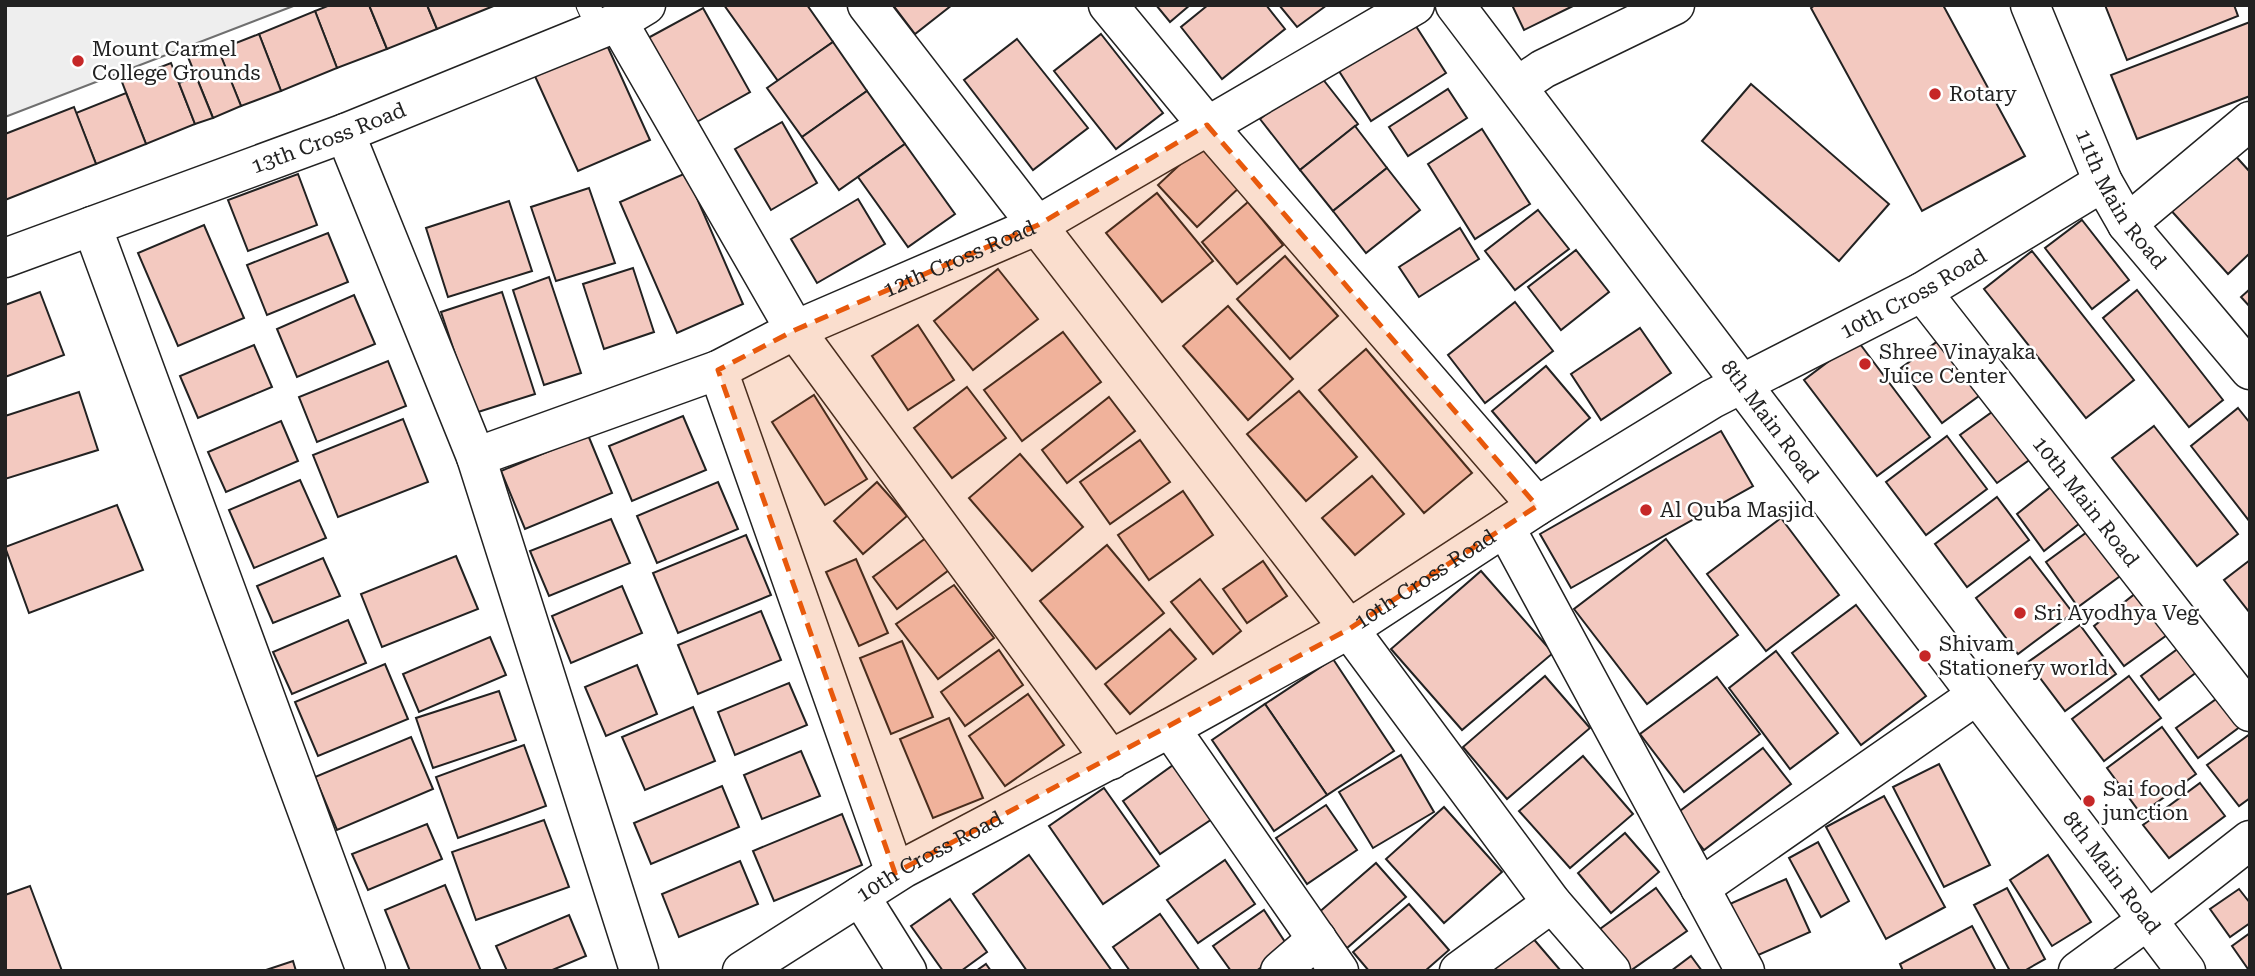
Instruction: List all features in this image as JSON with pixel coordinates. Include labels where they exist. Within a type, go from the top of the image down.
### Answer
[{"type":"street","points":[[867,5],[1349,629],[1552,903],[1611,971]]},
{"type":"street","points":[[1108,5],[1207,125],[1537,506]]},
{"type":"street","name":"12th Cross Road","points":[[477,457],[718,370],[795,330],[1038,225],[1415,5]]},
{"type":"street","name":"8th Main Road","points":[[1455,5],[2186,971]]},
{"type":"street","points":[[1518,86],[1543,69],[1675,5]]},
{"type":"street","name":"11th Main Road","points":[[2030,5],[2103,183],[2127,224],[2250,370]]},
{"type":"street","points":[[613,16],[795,330],[1111,760]]},
{"type":"street","name":"13th Cross Road","points":[[5,258],[345,133],[613,16]]},
{"type":"street","points":[[2127,224],[2250,121]]},
{"type":"street","points":[[345,133],[477,457],[638,970]]},
{"type":"street","name":"10th Cross Road","points":[[742,971],[895,873],[1170,729],[1349,629],[1537,506],[1740,383],[1922,292],[2103,183]]},
{"type":"street","points":[[92,226],[366,971]]},
{"type":"street","name":"10th Main Road","points":[[1922,292],[2250,712]]},
{"type":"street","points":[[718,370],[895,873]]},
{"type":"street","points":[[1505,527],[1745,971]]},
{"type":"street","points":[[1700,888],[1977,695]]},
{"type":"street","points":[[1170,729],[1339,971]]},
{"type":"street","points":[[2078,971],[2250,840]]},
{"type":"street","points":[[860,896],[907,971]]},
{"type":"street","points":[[1459,971],[1552,903]]},
{"type":"street","points":[[1280,971],[1317,939]]},
{"type":"highlighted area","points":[[1207,125],[1537,506],[1349,629],[895,873],[718,370],[795,330],[1038,225]]},
{"type":"shaded area","name":"Mount Carmel College Grounds","points":[[5,5],[296,5],[5,117]]},
{"type":"building","points":[[330,5],[369,5],[387,49],[337,68],[315,11]]},
{"type":"building","points":[[369,5],[427,5],[437,29],[387,49]]},
{"type":"building","points":[[427,5],[496,5],[437,29]]},
{"type":"building","points":[[724,5],[807,5],[833,42],[778,81]]},
{"type":"building","points":[[893,5],[952,5],[915,34]]},
{"type":"building","points":[[1156,5],[1190,5],[1170,22]]},
{"type":"building","points":[[1208,5],[1266,5],[1285,29],[1222,79],[1181,27]]},
{"type":"building","points":[[1279,5],[1327,5],[1297,27]]},
{"type":"building","points":[[1512,5],[1575,5],[1524,30]]},
{"type":"building","name":"Rotary","points":[[1815,5],[1943,5],[2025,156],[1922,211],[1811,8]]},
{"type":"building","points":[[2105,5],[2234,5],[2238,16],[2127,60]]},
{"type":"building","points":[[703,8],[750,92],[695,123],[648,38]]},
{"type":"building","points":[[315,11],[337,68],[281,91],[259,34]]},
{"type":"building","points":[[1412,20],[1446,73],[1371,121],[1337,68]]},
{"type":"building","points":[[2250,22],[2250,96],[2137,139],[2111,75]]},
{"type":"building","points":[[259,34],[281,91],[241,106],[218,50]]},
{"type":"building","points":[[1101,34],[1163,113],[1116,149],[1054,71]]},
{"type":"building","points":[[1017,39],[1088,128],[1033,170],[964,80]]},
{"type":"building","points":[[833,42],[867,91],[802,137],[767,88]]},
{"type":"building","points":[[606,43],[650,140],[578,171],[534,74]]},
{"type":"building","points":[[217,46],[241,106],[213,118],[188,57]]},
{"type":"building","points":[[171,63],[195,124],[146,144],[122,82]]},
{"type":"building","points":[[1318,73],[1358,124],[1300,170],[1260,119]]},
{"type":"building","points":[[196,76],[213,118],[195,124],[179,83]]},
{"type":"building","points":[[1751,84],[1889,204],[1839,261],[1702,141]]},
{"type":"building","points":[[1448,89],[1467,118],[1408,156],[1389,127]]},
{"type":"building","points":[[867,91],[905,144],[839,190],[802,137]]},
{"type":"building","points":[[126,93],[146,144],[96,164],[76,113]]},
{"type":"building","points":[[74,107],[96,164],[5,200],[5,134]]},
{"type":"building","points":[[782,122],[817,183],[771,210],[735,149]]},
{"type":"building","points":[[1355,126],[1387,168],[1333,211],[1300,170]]},
{"type":"building","points":[[1482,129],[1530,204],[1475,239],[1428,164]]},
{"type":"building","points":[[905,144],[955,214],[908,247],[858,177]]},
{"type":"building","points":[[1202,144],[1241,186],[1197,227],[1158,185]]},
{"type":"building","points":[[2231,151],[2250,172],[2250,253],[2228,274],[2168,207]]},
{"type":"building","points":[[1387,168],[1420,210],[1366,253],[1333,211]]},
{"type":"building","points":[[686,173],[743,304],[677,333],[620,202]]},
{"type":"building","points":[[298,174],[317,225],[248,251],[228,200]]},
{"type":"building","points":[[589,188],[615,263],[556,281],[531,207]]},
{"type":"building","points":[[1157,193],[1213,261],[1162,302],[1106,233]]},
{"type":"building","points":[[858,199],[885,244],[817,283],[791,239]]},
{"type":"building","points":[[509,201],[532,271],[448,297],[426,228]]},
{"type":"building","points":[[1248,202],[1283,245],[1237,284],[1202,242]]},
{"type":"building","points":[[1538,210],[1569,249],[1515,290],[1485,251]]},
{"type":"building","points":[[2082,220],[2129,280],[2092,309],[2045,248]]},
{"type":"building","points":[[204,225],[244,318],[178,346],[138,253]]},
{"type":"building","points":[[1460,228],[1479,259],[1419,297],[1399,267]]},
{"type":"building","points":[[328,233],[348,282],[267,315],[247,265]]},
{"type":"building","points":[[1576,250],[1609,292],[1561,330],[1528,287]]},
{"type":"building","points":[[2032,251],[2134,380],[2086,418],[1984,289]]},
{"type":"building","points":[[1285,256],[1338,316],[1290,359],[1237,299]]},
{"type":"building","points":[[633,268],[654,332],[604,349],[583,284]]},
{"type":"building","points":[[998,269],[1038,319],[973,370],[934,321]]},
{"type":"building","points":[[549,277],[581,373],[544,385],[513,290]]},
{"type":"building","points":[[2250,289],[2250,307],[2241,297]]},
{"type":"building","points":[[2137,290],[2223,400],[2189,427],[2103,318]]},
{"type":"building","points":[[40,292],[64,355],[5,377],[5,305]]},
{"type":"building","points":[[502,292],[535,394],[475,413],[441,312]]},
{"type":"building","points":[[354,295],[375,344],[297,377],[277,329]]},
{"type":"building","points":[[1515,302],[1553,351],[1485,403],[1448,355]]},
{"type":"building","points":[[1228,306],[1293,379],[1248,420],[1183,346]]},
{"type":"building","points":[[918,325],[954,380],[908,410],[872,356]]},
{"type":"building","points":[[1640,328],[1671,373],[1601,420],[1571,374]]},
{"type":"building","points":[[1063,332],[1101,382],[1022,441],[984,390]]},
{"type":"building","points":[[1942,338],[1983,393],[1942,423],[1901,368]]},
{"type":"building","points":[[1857,340],[1930,437],[1877,476],[1804,380]]},
{"type":"building","points":[[254,345],[272,387],[198,418],[180,376]]},
{"type":"building","points":[[1366,349],[1472,473],[1424,513],[1319,390]]},
{"type":"building","points":[[388,361],[406,406],[317,442],[299,397]]},
{"type":"building","points":[[1546,366],[1590,418],[1536,463],[1492,411]]},
{"type":"building","points":[[967,387],[1006,438],[952,478],[914,428]]},
{"type":"building","points":[[1299,391],[1357,457],[1306,501],[1247,434]]},
{"type":"building","points":[[79,392],[98,450],[5,479],[5,416]]},
{"type":"building","points":[[814,395],[867,479],[825,505],[772,422]]},
{"type":"building","points":[[1109,397],[1135,431],[1067,483],[1042,450]]},
{"type":"building","points":[[1999,407],[2035,456],[1997,483],[1960,435]]},
{"type":"building","points":[[2238,408],[2250,423],[2250,522],[2191,446]]},
{"type":"building","points":[[683,416],[706,470],[632,501],[609,446]]},
{"type":"building","points":[[403,419],[428,482],[338,517],[313,455]]},
{"type":"building","points":[[281,421],[298,461],[226,492],[208,452]]},
{"type":"building","points":[[2154,426],[2238,534],[2197,566],[2112,458]]},
{"type":"building","name":"Al Quba Masjid","points":[[1721,431],[1753,486],[1571,588],[1540,534]]},
{"type":"building","points":[[588,435],[612,493],[525,529],[501,471]]},
{"type":"building","points":[[1947,436],[1987,489],[1926,535],[1886,482]]},
{"type":"building","points":[[1140,440],[1170,482],[1110,524],[1080,482]]},
{"type":"building","points":[[1020,454],[1083,527],[1032,571],[969,498]]},
{"type":"building","points":[[1372,476],[1404,514],[1355,555],[1322,518]]},
{"type":"building","points":[[300,480],[326,538],[254,568],[229,510]]},
{"type":"building","points":[[718,482],[738,529],[657,563],[637,516]]},
{"type":"building","points":[[877,482],[907,516],[863,554],[834,521]]},
{"type":"building","points":[[2052,486],[2080,523],[2044,551],[2017,514]]},
{"type":"building","points":[[1183,491],[1213,535],[1149,580],[1118,535]]},
{"type":"building","points":[[1997,497],[2029,540],[1967,587],[1935,544]]},
{"type":"building","points":[[117,505],[143,570],[29,613],[5,547]]},
{"type":"building","points":[[1781,518],[1839,595],[1766,651],[1707,574]]},
{"type":"building","points":[[611,519],[630,563],[549,596],[530,551]]},
{"type":"building","points":[[2094,527],[2127,571],[2078,607],[2046,562]]},
{"type":"building","points":[[746,535],[771,595],[678,633],[653,573]]},
{"type":"building","points":[[930,535],[953,567],[897,609],[873,577]]},
{"type":"building","points":[[1666,539],[1738,635],[1647,704],[1574,609]]},
{"type":"building","points":[[1107,545],[1164,613],[1096,669],[1040,601]]},
{"type":"building","points":[[456,556],[478,609],[382,647],[361,594]]},
{"type":"building","points":[[2030,557],[2073,613],[2018,654],[1976,598]]},
{"type":"building","points":[[323,558],[340,596],[273,623],[257,586]]},
{"type":"building","points":[[856,559],[888,633],[859,646],[826,572]]},
{"type":"building","points":[[2250,560],[2250,613],[2224,580]]},
{"type":"building","points":[[1263,561],[1287,596],[1247,623],[1223,589]]},
{"type":"building","points":[[1481,571],[1553,653],[1462,730],[1391,649]]},
{"type":"building","points":[[1200,579],[1241,631],[1213,654],[1171,602]]},
{"type":"building","points":[[954,585],[994,638],[938,679],[896,624]]},
{"type":"building","points":[[622,586],[642,633],[571,663],[552,616]]},
{"type":"building","points":[[2136,593],[2167,635],[2124,666],[2094,626]]},
{"type":"building","points":[[1856,605],[1926,696],[1861,745],[1792,653]]},
{"type":"building","points":[[761,611],[781,660],[698,694],[678,645]]},
{"type":"building","points":[[348,620],[366,663],[292,694],[273,652]]},
{"type":"building","points":[[2080,625],[2116,674],[2065,711],[2028,662]]},
{"type":"building","points":[[1170,629],[1196,659],[1130,714],[1105,684]]},
{"type":"building","points":[[490,637],[506,675],[419,712],[403,674]]},
{"type":"building","points":[[902,641],[933,717],[891,734],[860,658]]},
{"type":"building","points":[[2187,642],[2205,666],[2159,700],[2141,676]]},
{"type":"building","points":[[999,650],[1023,685],[965,726],[941,692]]},
{"type":"building","points":[[1776,651],[1838,733],[1790,769],[1729,688]]},
{"type":"building","points":[[1333,659],[1394,751],[1327,795],[1265,704]]},
{"type":"building","points":[[385,664],[408,719],[318,756],[295,702]]},
{"type":"building","points":[[637,665],[657,714],[606,736],[585,687]]},
{"type":"building","points":[[1545,676],[1590,728],[1507,799],[1463,747]]},
{"type":"building","points":[[2129,676],[2161,718],[2104,761],[2072,719]]},
{"type":"building","points":[[1717,677],[1760,734],[1684,792],[1640,734]]},
{"type":"building","points":[[789,683],[807,725],[735,755],[718,712]]},
{"type":"building","points":[[499,691],[516,740],[433,768],[416,718]]},
{"type":"building","points":[[1028,694],[1064,745],[1005,786],[969,736]]},
{"type":"building","points":[[2219,697],[2241,726],[2198,758],[2176,728]]},
{"type":"building","points":[[1265,704],[1327,795],[1274,831],[1212,740]]},
{"type":"building","points":[[693,707],[715,761],[645,790],[622,737]]},
{"type":"building","points":[[949,718],[983,798],[933,818],[900,739]]},
{"type":"building","points":[[2162,727],[2196,774],[2141,814],[2107,768]]},
{"type":"building","points":[[2250,734],[2250,798],[2239,806],[2207,765]]},
{"type":"building","points":[[411,737],[433,789],[337,830],[315,777]]},
{"type":"building","points":[[524,745],[546,806],[458,838],[436,777]]},
{"type":"building","points":[[1763,748],[1791,784],[1704,850],[1676,814]]},
{"type":"building","points":[[801,751],[820,796],[762,819],[744,775]]},
{"type":"building","points":[[1401,755],[1434,812],[1373,848],[1339,792]]},
{"type":"building","points":[[1583,756],[1633,814],[1570,868],[1519,811]]},
{"type":"building","points":[[1180,760],[1218,815],[1160,854],[1123,801]]},
{"type":"building","points":[[1939,764],[1990,865],[1944,887],[1893,787]]},
{"type":"building","points":[[2200,783],[2225,816],[2169,858],[2143,825]]},
{"type":"building","points":[[722,786],[739,827],[651,864],[634,823]]},
{"type":"building","points":[[1104,788],[1159,866],[1103,904],[1049,826]]},
{"type":"building","points":[[1884,796],[1945,907],[1886,939],[1826,827]]},
{"type":"building","points":[[1326,805],[1357,850],[1307,884],[1276,838]]},
{"type":"building","points":[[1444,807],[1502,872],[1444,923],[1386,859]]},
{"type":"building","points":[[842,814],[862,865],[774,901],[753,851]]},
{"type":"building","points":[[544,820],[569,887],[476,920],[452,852]]},
{"type":"building","points":[[427,824],[442,859],[368,890],[352,854]]},
{"type":"building","points":[[1625,833],[1659,872],[1611,913],[1578,873]]},
{"type":"building","points":[[1818,842],[1849,901],[1821,917],[1789,858]]},
{"type":"building","points":[[1029,855],[1112,971],[1027,971],[973,894]]},
{"type":"building","points":[[2048,855],[2091,922],[2052,946],[2010,880]]},
{"type":"building","points":[[1225,860],[1255,904],[1198,943],[1167,900]]},
{"type":"building","points":[[740,861],[758,904],[679,937],[662,894]]},
{"type":"building","points":[[1376,863],[1406,897],[1347,948],[1317,914]]},
{"type":"building","points":[[1786,879],[1810,932],[1747,960],[1723,907]]},
{"type":"building","points":[[445,885],[481,971],[410,971],[385,910]]},
{"type":"building","points":[[30,886],[62,971],[5,971],[5,895]]},
{"type":"building","points":[[1656,888],[1687,931],[1630,971],[1600,929]]},
{"type":"building","points":[[2007,888],[2045,959],[2024,971],[2010,971],[1974,905]]},
{"type":"building","points":[[2239,889],[2250,903],[2250,923],[2230,937],[2210,909]]},
{"type":"building","points":[[950,899],[987,952],[961,971],[943,971],[911,926]]},
{"type":"building","points":[[1409,904],[1449,950],[1425,971],[1369,971],[1353,952]]},
{"type":"building","points":[[1264,910],[1289,948],[1256,971],[1231,971],[1213,946]]},
{"type":"building","points":[[1160,914],[1200,971],[1130,971],[1113,947]]},
{"type":"building","points":[[569,915],[586,956],[550,971],[507,971],[496,946]]},
{"type":"building","points":[[1972,926],[1996,971],[1903,971],[1900,964]]},
{"type":"building","points":[[1525,929],[1561,971],[1477,971]]},
{"type":"building","points":[[2250,933],[2250,968],[2248,969],[2232,946]]},
{"type":"building","points":[[1691,956],[1702,971],[1671,971]]},
{"type":"building","points":[[293,961],[296,971],[263,971]]},
{"type":"building","points":[[986,964],[991,971],[976,971]]},
{"type":"place","name":"Mount Carmel College Grounds","points":[[78,61]]},
{"type":"place","name":"Rotary","points":[[1935,94]]},
{"type":"place","name":"Shree Vinayaka Juice Center","points":[[1865,364]]},
{"type":"place","name":"Al Quba Masjid","points":[[1646,510]]},
{"type":"place","name":"Sri Ayodhya Veg","points":[[2020,613]]},
{"type":"place","name":"Shivam Stationery world","points":[[1925,656]]},
{"type":"place","name":"Sai food junction","points":[[2089,801]]}]
